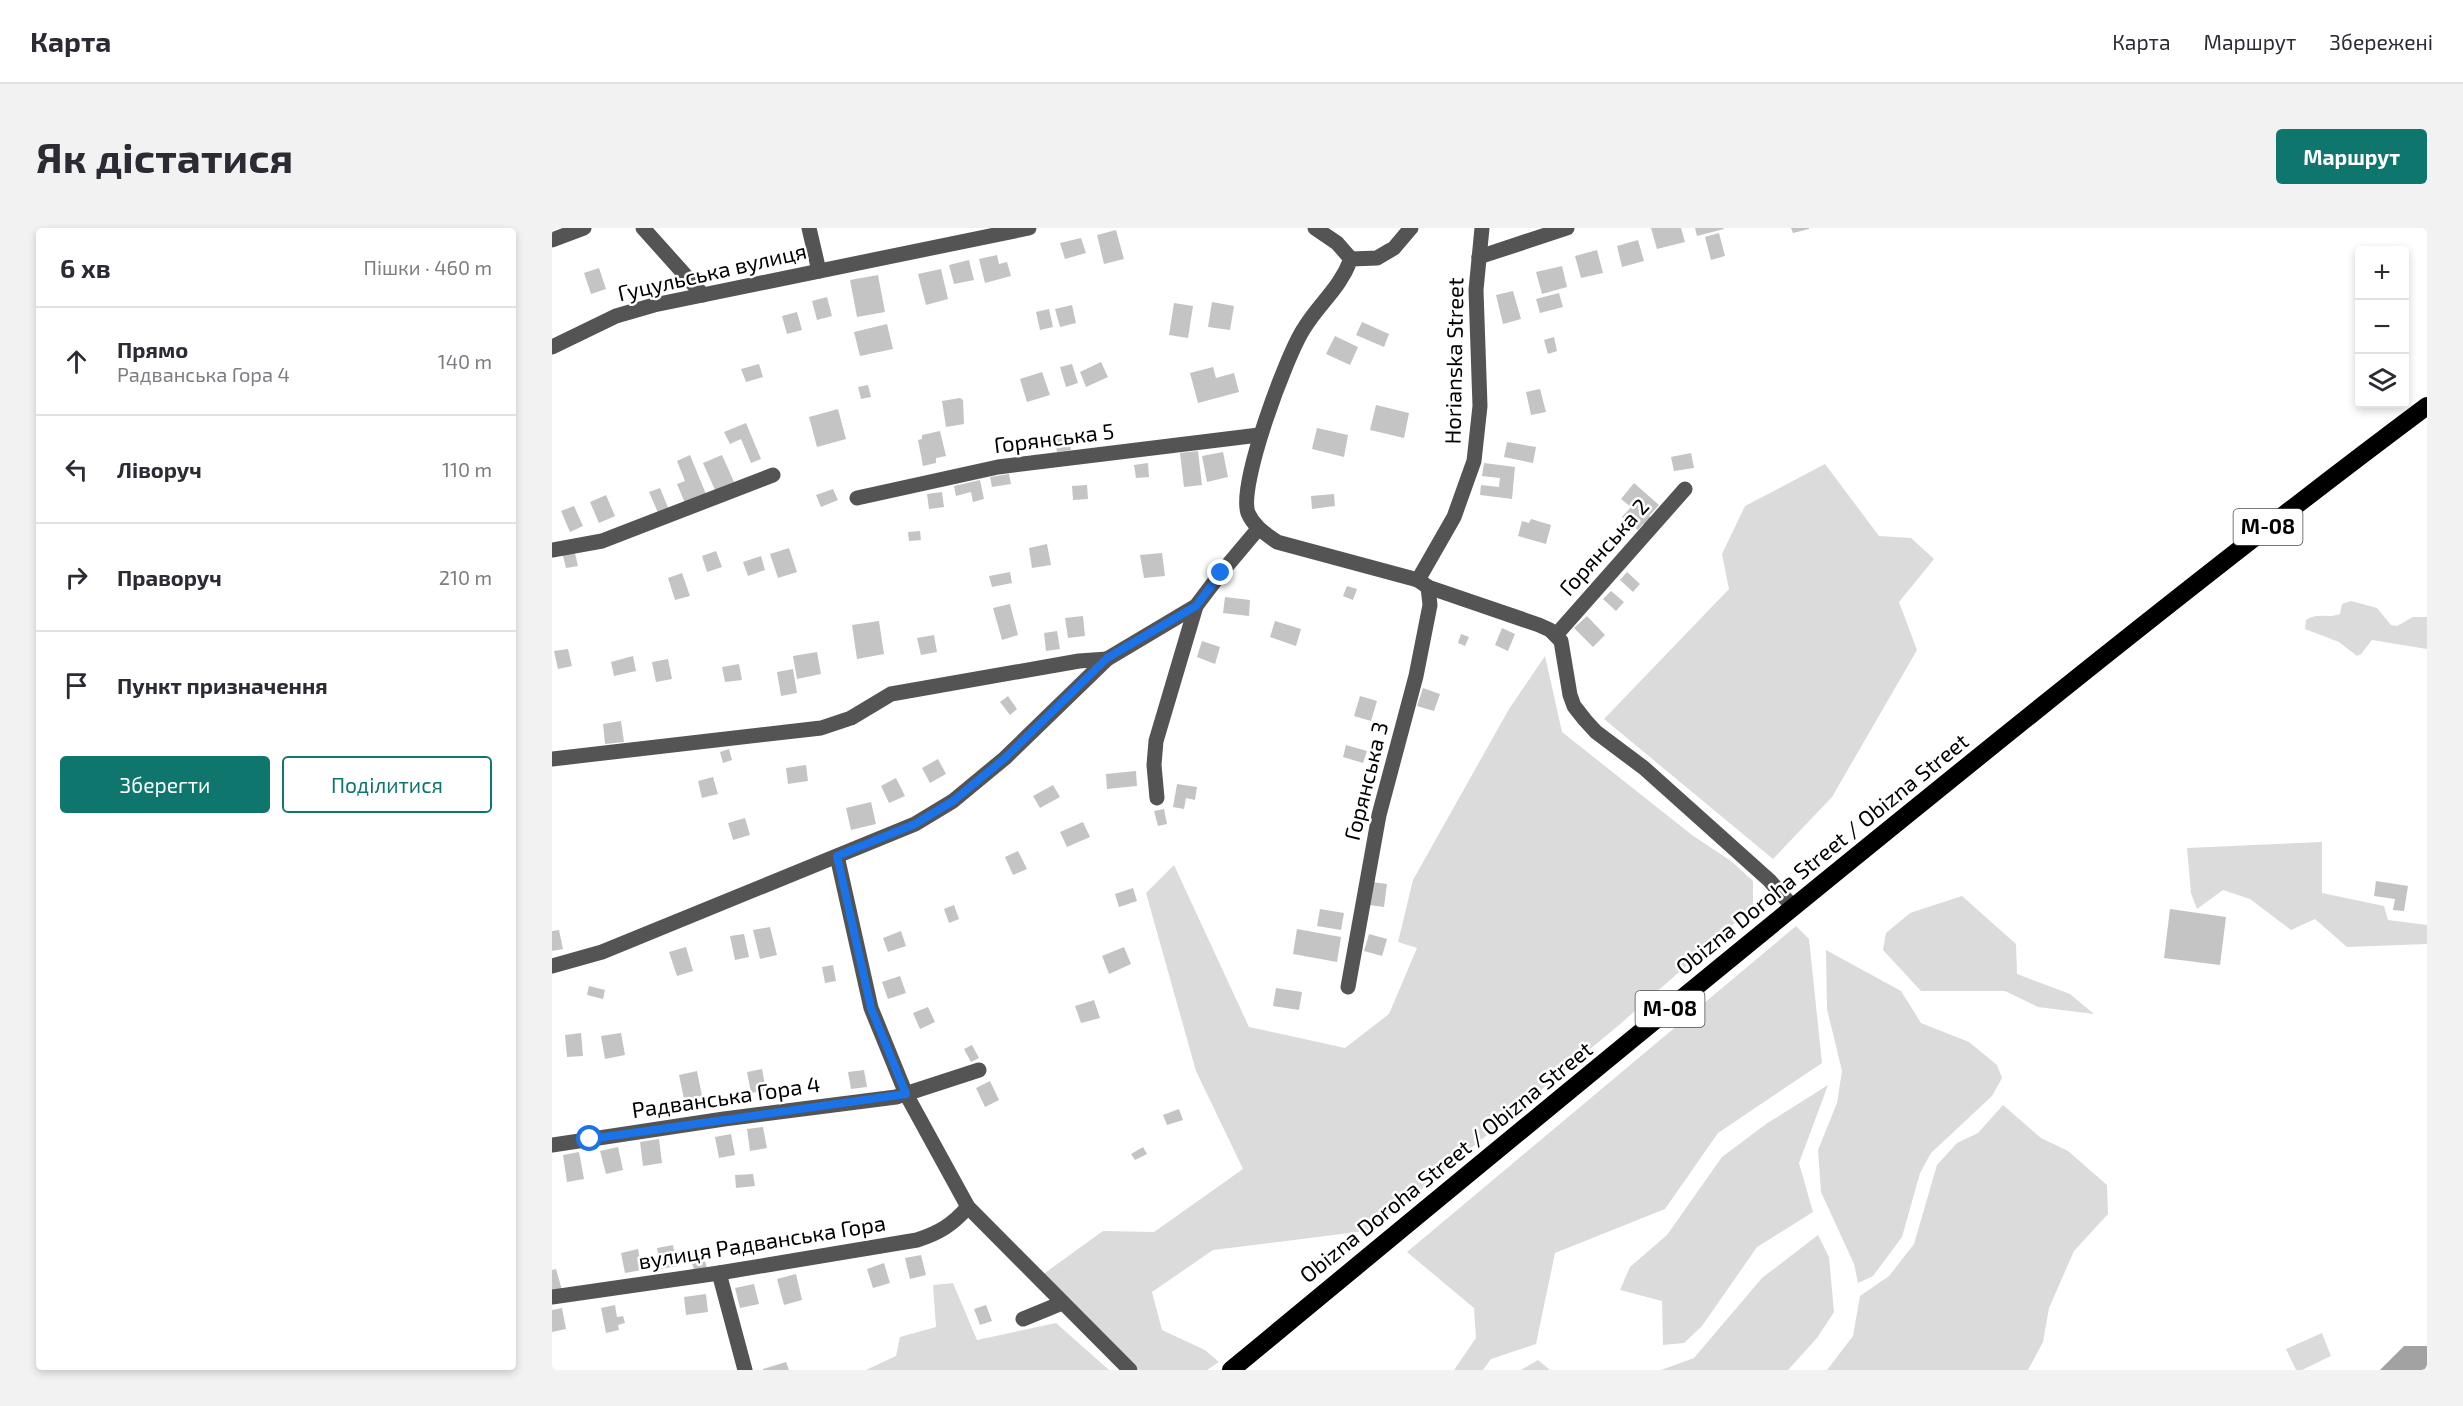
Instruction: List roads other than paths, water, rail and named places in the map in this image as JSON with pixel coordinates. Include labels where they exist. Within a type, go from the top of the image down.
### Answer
[{"type":"highway","name":"Obizna Doroha Street / Obizna Street","points":[[1232,1370],[1793,907],[2110,650],[2343,468],[2427,406]]},
{"type":"street","points":[[552,240],[584,228]]},
{"type":"street","points":[[642,228],[703,295]]},
{"type":"street","points":[[809,228],[819,271]]},
{"type":"street","name":"Гуцульська вулиця","points":[[552,347],[616,316],[819,271],[968,234],[1029,228]]},
{"type":"street","points":[[1315,228],[1337,243],[1351,259]]},
{"type":"street","points":[[1351,259],[1377,258],[1394,248],[1411,228]]},
{"type":"street","name":"Horianska Street","points":[[1423,583],[1454,517],[1474,461],[1480,406],[1476,290],[1482,228]]},
{"type":"street","points":[[1479,257],[1567,228]]},
{"type":"street","points":[[1351,259],[1336,290],[1301,332],[1259,435],[1248,491],[1248,512],[1258,529],[1277,542],[1423,583],[1539,625],[1556,635],[1563,649],[1570,695],[1574,706],[1585,720],[1596,732],[1644,768],[1769,880],[1793,907]]},
{"type":"street","name":"Горянська 5","points":[[857,498],[998,467],[1259,435]]},
{"type":"street","points":[[552,550],[602,541],[773,475]]},
{"type":"street","name":"Горянська 2","points":[[1556,635],[1685,489]]},
{"type":"street","points":[[1157,798],[1154,765],[1156,741],[1196,606],[1258,529]]},
{"type":"street","name":"Горянська 3","points":[[1348,987],[1379,815],[1416,676],[1430,604],[1423,583]]},
{"type":"street","points":[[552,966],[602,952],[915,824],[953,801],[1005,758],[1107,658],[1196,606]]},
{"type":"street","points":[[552,759],[821,728],[851,718],[891,694],[1107,658]]},
{"type":"street","points":[[837,856],[869,999],[906,1094],[968,1207],[1130,1370]]},
{"type":"street","name":"Радванська Гора 4","points":[[552,1145],[906,1094],[979,1070]]},
{"type":"street","name":"вулиця Радванська Гора","points":[[552,1297],[719,1274],[916,1240],[939,1233],[954,1223],[968,1207]]},
{"type":"street","points":[[719,1274],[745,1370]]},
{"type":"street","points":[[1023,1319],[1062,1302]]}]
